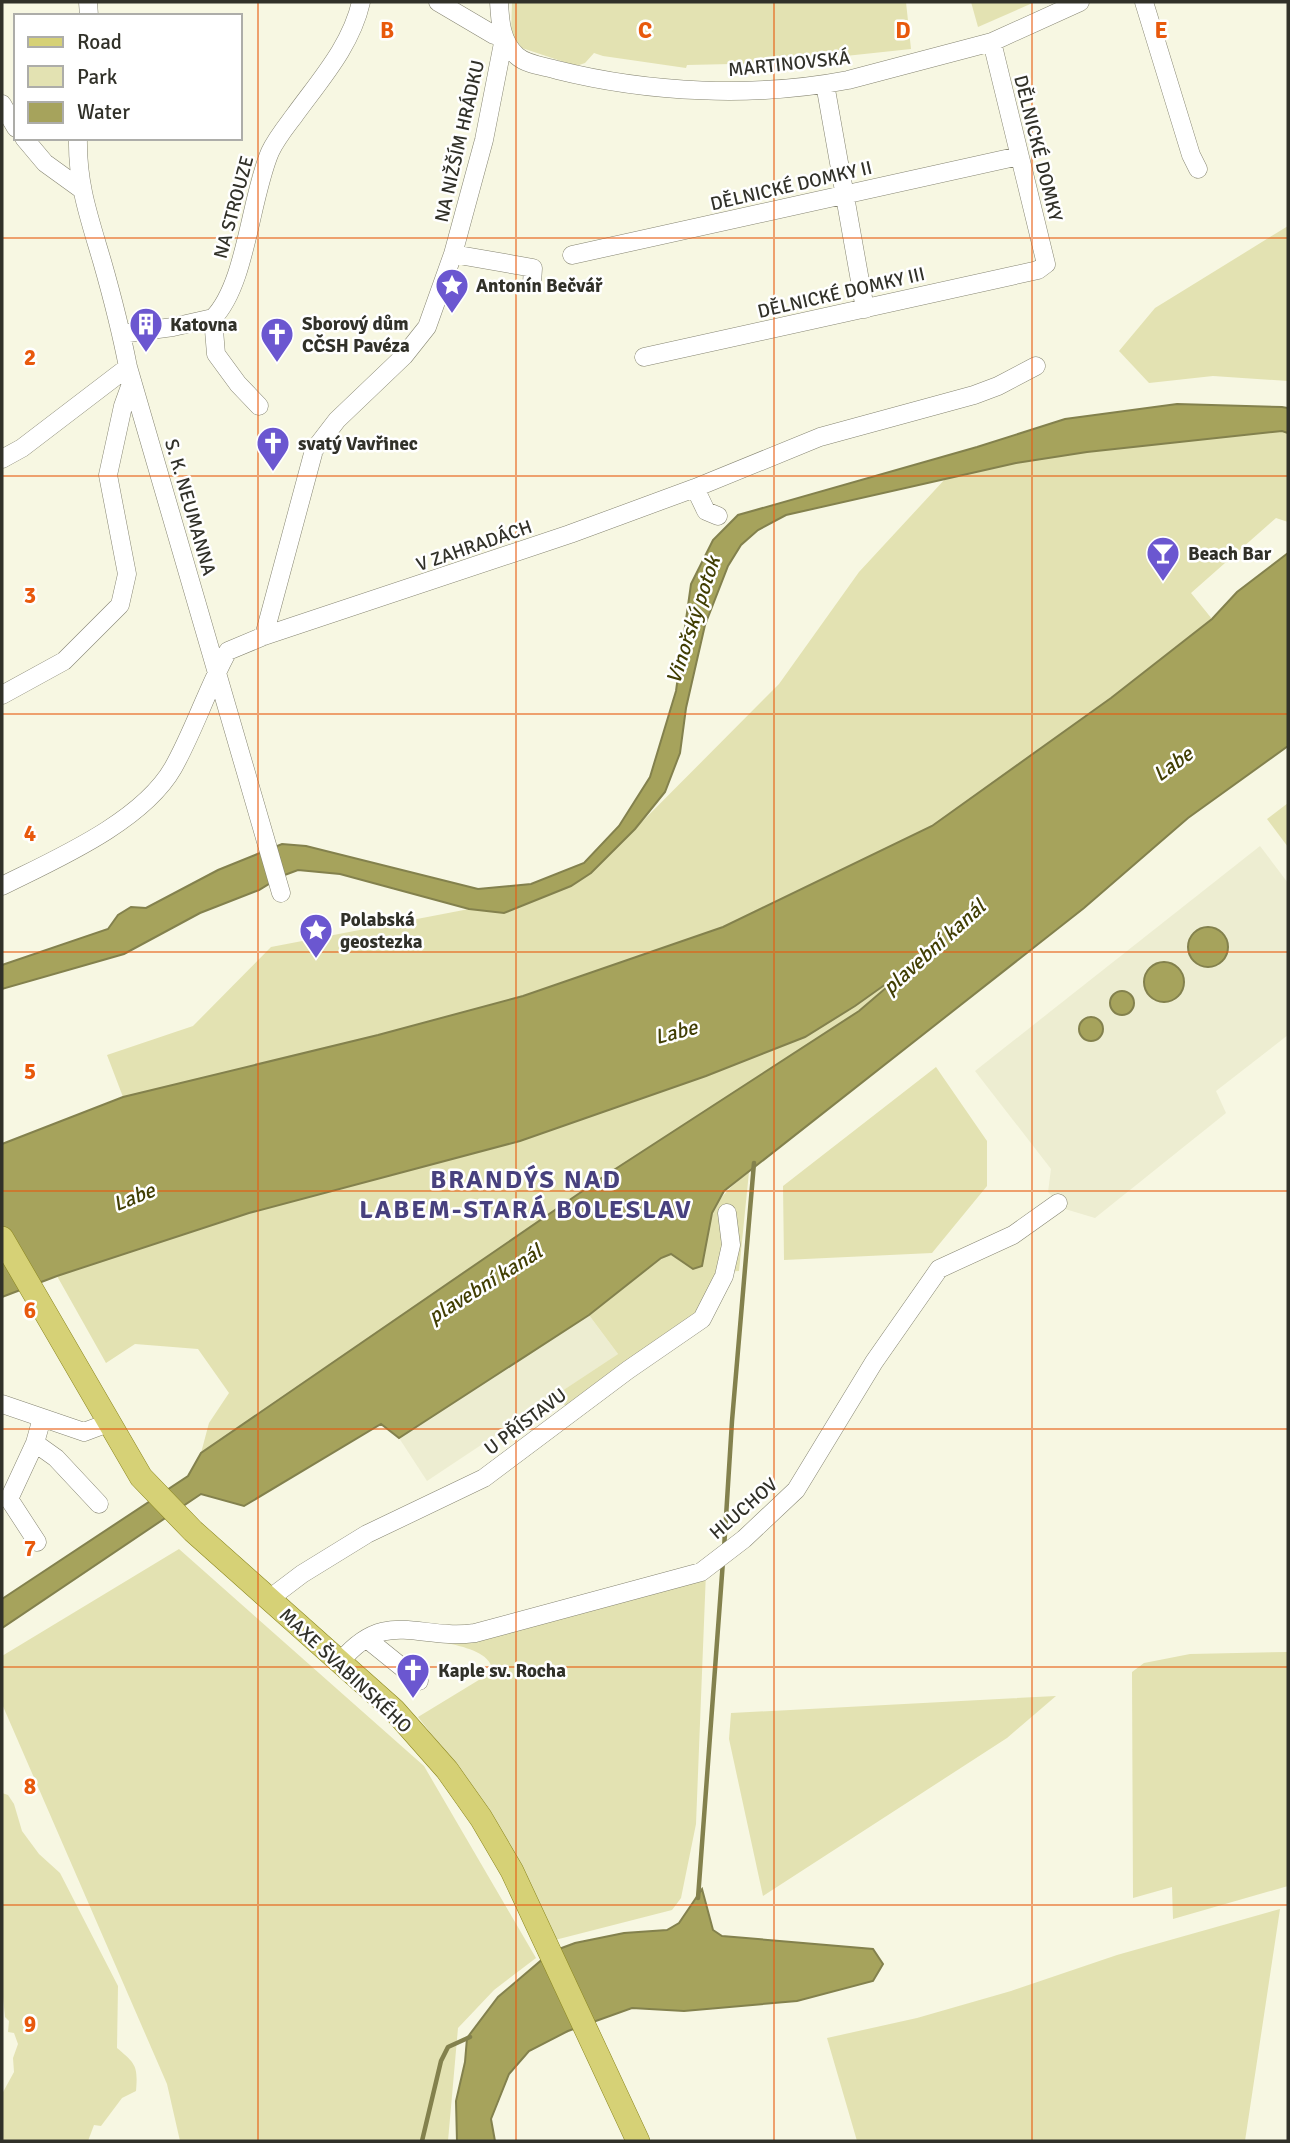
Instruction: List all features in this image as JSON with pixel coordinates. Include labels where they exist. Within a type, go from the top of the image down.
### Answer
[{"type":"main road","name":"MAXE ŠVABINSKÉHO","points":[[2,1238],[108,1423],[148,1485],[188,1526],[394,1710],[447,1770],[512,1871],[638,2141]]},
{"type":"street","name":"NA STROUZE","points":[[213,318],[221,310],[234,285],[260,177],[271,150],[348,41],[361,2]]},
{"type":"street","points":[[438,2],[494,35],[504,38]]},
{"type":"street","points":[[494,86],[525,62],[515,55],[504,38],[499,2]]},
{"type":"street","name":"MARTINOVSKÁ","points":[[525,62],[586,77],[705,92],[825,84],[992,42],[1080,2]]},
{"type":"street","points":[[1144,2],[1191,155],[1198,169]]},
{"type":"street","name":"NA NIŽŠÍM HRÁDKU","points":[[264,636],[314,450],[337,420],[404,356],[427,327],[453,254],[484,140],[504,38]]},
{"type":"street","name":"DĚLNICKÉ DOMKY","points":[[992,42],[1046,264]]},
{"type":"street","points":[[825,84],[865,309]]},
{"type":"street","points":[[2,104],[14,124]]},
{"type":"street","points":[[25,140],[45,163],[81,189]]},
{"type":"street","name":"S. K. NEUMANNA","points":[[78,140],[77,167],[81,189],[130,374],[281,893]]},
{"type":"street","name":"DĚLNICKÉ DOMKY II","points":[[572,255],[1019,156]]},
{"type":"street","points":[[453,254],[533,268],[532,283]]},
{"type":"street","name":"DĚLNICKÉ DOMKY III","points":[[645,357],[1038,270],[1046,264]]},
{"type":"street","points":[[121,334],[213,318],[216,354],[238,384],[259,406]]},
{"type":"street","name":"V ZAHRADÁCH","points":[[264,636],[509,556],[695,488],[820,437],[974,396],[1036,366]]},
{"type":"street","points":[[2,459],[130,374]]},
{"type":"street","points":[[2,695],[64,661],[120,605],[127,574],[108,475],[130,374]]},
{"type":"street","points":[[695,488],[706,511],[718,516]]},
{"type":"street","points":[[2,886],[77,848],[147,800],[172,770],[228,651],[264,636]]},
{"type":"street","points":[[2,682],[27,668]]},
{"type":"street","name":"HLUCHOV","points":[[341,1661],[352,1648],[383,1630],[403,1628],[447,1634],[475,1633],[701,1572],[740,1542],[796,1490],[874,1362],[939,1269],[1013,1235],[1058,1203]]},
{"type":"street","name":"U PŘÍSTAVU","points":[[269,1599],[302,1574],[367,1534],[484,1478],[628,1370],[702,1319],[724,1276],[731,1245],[727,1213]]},
{"type":"street","points":[[2,1404],[84,1432],[108,1423]]},
{"type":"street","points":[[37,1542],[9,1499],[35,1443],[42,1418]]},
{"type":"street","points":[[35,1443],[56,1458],[99,1504]]},
{"type":"street","points":[[367,1639],[419,1681]]},
{"type":"shaded area","points":[[1260,846],[1288,883],[1288,1035],[1216,1091],[1226,1113],[1095,1218],[1065,1209],[1048,1192],[1051,1169],[975,1071]]},
{"type":"shaded area","points":[[589,1315],[618,1354],[427,1481],[399,1438]]},
{"type":"green space","points":[[512,2],[906,2],[911,49],[780,63],[687,65],[686,68],[594,53],[585,63],[576,66],[519,47],[511,36]]},
{"type":"green space","points":[[971,2],[1035,2],[978,27]]},
{"type":"green space","points":[[1288,226],[1288,381],[1213,376],[1149,383],[1119,351],[1155,308]]},
{"type":"green space","points":[[1282,431],[1288,433],[1288,522],[1276,518],[1191,593],[1212,619],[1111,698],[932,826],[723,927],[523,996],[378,1035],[123,1097],[107,1055],[193,1026],[271,947],[469,909],[504,913],[571,886],[591,873],[779,684],[859,572],[946,478],[1087,452]]},
{"type":"green space","points":[[1288,803],[1288,847],[1267,819]]},
{"type":"green space","points":[[924,956],[859,1011],[603,1177],[201,1453],[209,1423],[229,1393],[198,1349],[135,1344],[106,1363],[57,1276],[855,1006]]},
{"type":"green space","points":[[936,1067],[987,1141],[987,1186],[932,1253],[784,1260],[783,1186]]},
{"type":"green space","points":[[749,1172],[739,1271],[721,1272],[698,1313],[567,1408],[556,1395],[618,1354],[589,1315],[661,1258],[671,1254],[680,1261],[704,1259],[707,1231],[714,1209],[727,1191]]},
{"type":"green space","points":[[179,1549],[424,1766],[536,1958],[494,1990],[458,2028],[448,2141],[180,2141],[167,2084],[2,1704],[2,1656]]},
{"type":"green space","points":[[706,1572],[696,1824],[681,1898],[672,1910],[551,1941],[457,1767],[418,1717],[487,1675],[492,1667],[479,1653],[447,1643]]},
{"type":"green space","points":[[1288,1652],[1288,1886],[1173,1919],[1172,1887],[1133,1898],[1132,1672],[1144,1663],[1190,1654]]},
{"type":"green space","points":[[1056,1696],[1007,1738],[763,1896],[729,1739],[731,1713]]},
{"type":"green space","points":[[2,1793],[8,1795],[14,1804],[22,1831],[39,1854],[60,1873],[118,1986],[117,2048],[134,2066],[137,2076],[136,2091],[122,2098],[101,2126],[94,2125],[88,2141],[2,2141],[2,2094],[14,2072],[13,2058],[18,2044],[14,2033],[8,2032],[9,2021],[5,2017],[2,1987]]},
{"type":"green space","points":[[1280,1909],[1245,2141],[857,2141],[827,2038],[917,2018],[1011,1991],[1117,1955]]},
{"type":"water","name":"Vinořský potok","points":[[1177,404],[1288,408],[1288,433],[1282,431],[1087,452],[1016,463],[786,515],[758,530],[741,545],[728,566],[705,625],[686,708],[680,753],[665,792],[635,829],[591,873],[571,886],[504,913],[469,909],[340,874],[298,870],[259,890],[200,913],[124,954],[2,989],[2,965],[108,929],[118,915],[131,907],[146,908],[218,870],[282,844],[306,846],[478,889],[531,884],[584,863],[619,826],[650,777],[676,691],[691,584],[713,540],[738,515],[1065,419]]},
{"type":"water","points":[[1288,553],[1288,746],[1188,818],[1084,908],[724,1191],[712,1213],[702,1266],[693,1269],[671,1254],[661,1258],[589,1315],[399,1438],[381,1424],[244,1506],[201,1494],[2,1628],[2,1599],[188,1476],[201,1453],[603,1177],[859,1011],[914,964],[805,1037],[706,1076],[520,1141],[249,1213],[57,1276],[2,1297],[2,1144],[123,1097],[378,1035],[523,996],[723,927],[932,826],[1111,698],[1212,619],[1237,592]]},
{"type":"water","points":[[1208,927],[1216,928],[1222,933],[1227,939],[1227,955],[1222,961],[1216,966],[1208,967],[1200,966],[1194,961],[1189,955],[1188,947],[1189,939],[1194,933],[1200,928]]},
{"type":"water","points":[[1164,962],[1172,963],[1178,968],[1183,974],[1183,990],[1178,996],[1172,1001],[1164,1002],[1156,1001],[1150,996],[1145,990],[1144,982],[1145,974],[1150,968],[1156,963]]},
{"type":"water","points":[[1122,991],[1133,998],[1134,1003],[1127,1014],[1122,1015],[1111,1008],[1110,1003],[1117,992]]},
{"type":"water","points":[[1091,1017],[1102,1024],[1103,1029],[1096,1040],[1091,1041],[1080,1034],[1079,1029],[1086,1018]]},
{"type":"water","points":[[702,1889],[713,1930],[722,1936],[873,1949],[883,1964],[873,1981],[797,2001],[684,2011],[632,2008],[568,2031],[529,2051],[509,2074],[491,2119],[495,2141],[457,2141],[456,2101],[465,2062],[467,2038],[498,1997],[551,1952],[575,1943],[624,1933],[667,1930],[679,1923]]},
{"type":"waterway","points":[[724,1549],[754,1163]]},
{"type":"waterway","points":[[698,1898],[723,1561]]},
{"type":"waterway","points":[[422,2141],[441,2061],[448,2047],[470,2037]]},
{"type":"place","name":"Antonín Bečvář","points":[[452,315]]},
{"type":"place","name":"Katovna","points":[[146,354]]},
{"type":"place","name":"Sborový dům CČSH Pavéza","points":[[277,364]]},
{"type":"place","name":"svatý Vavřinec","points":[[273,473]]},
{"type":"place","name":"Beach Bar","points":[[1163,583]]},
{"type":"place","name":"Polabská geostezka","points":[[316,960]]},
{"type":"place","name":"Kaple sv. Rocha","points":[[413,1700]]},
{"type":"district","name":"BRANDÝS NAD LABEM-STARÁ BOLESLAV","points":[[526,1194]]},
{"type":"water label","name":"Labe","points":[[1173,764]]},
{"type":"water label","name":"plavební kanál","points":[[934,947]]},
{"type":"water label","name":"Labe","points":[[676,1032]]},
{"type":"water label","name":"Labe","points":[[134,1197]]},
{"type":"water label","name":"plavební kanál","points":[[485,1284]]}]
